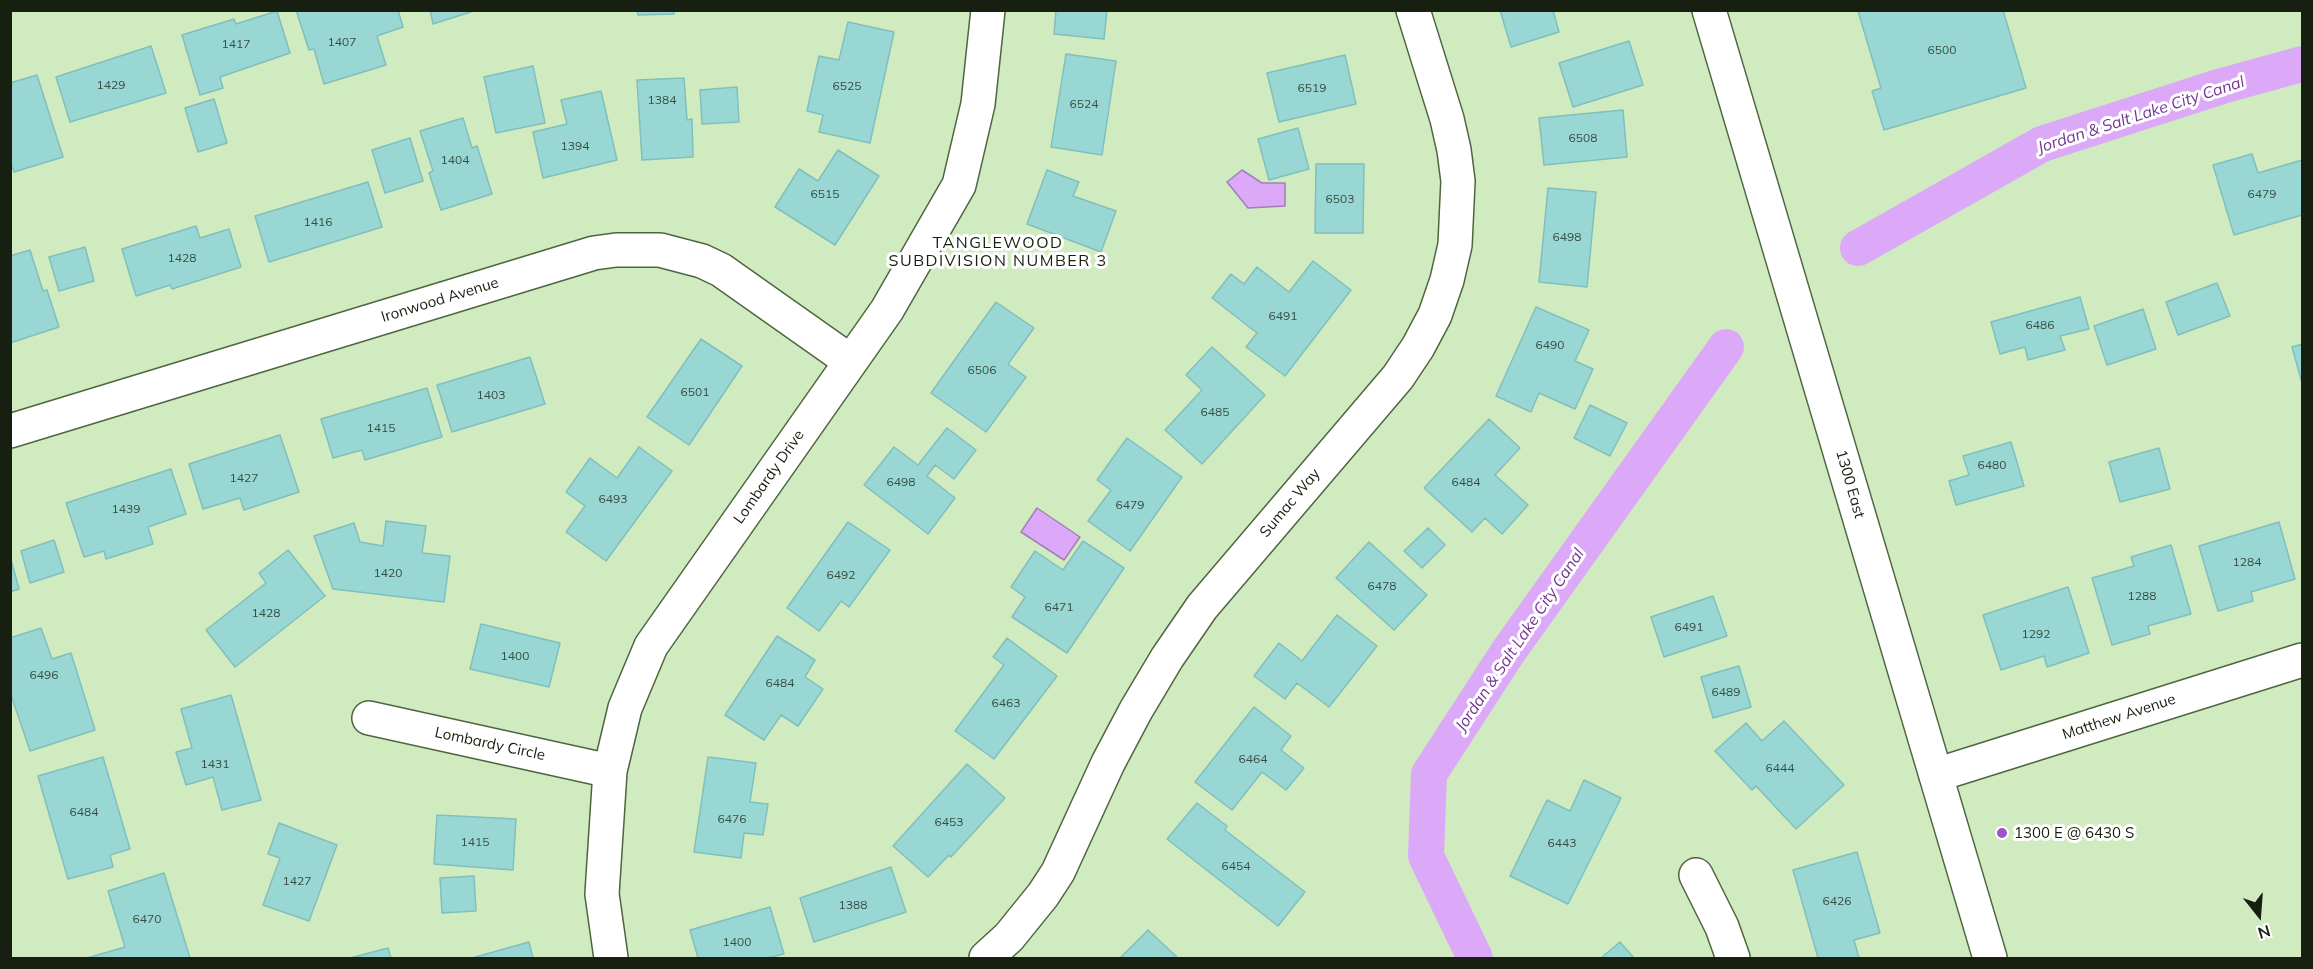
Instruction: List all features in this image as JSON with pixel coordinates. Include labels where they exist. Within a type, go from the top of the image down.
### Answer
[{"type":"street","name":"Lombardy Drive","points":[[611,958],[602,894],[610,771],[625,708],[651,646],[887,310],[959,185],[978,104],[988,10]]},
{"type":"street","name":"Sumac Way","points":[[986,958],[1009,937],[1043,895],[1062,863],[1108,763],[1136,710],[1167,658],[1202,607],[1398,377],[1418,347],[1435,315],[1447,280],[1455,244],[1458,181],[1447,119],[1413,10]]},
{"type":"street","name":"1300 East","points":[[1709,10],[1990,958]]},
{"type":"street","name":"Ironwood Avenue","points":[[10,431],[594,253],[616,250],[660,250],[702,261],[721,270],[850,361]]},
{"type":"street","name":"Matthew Avenue","points":[[1936,775],[2302,660]]},
{"type":"street","name":"Lombardy Circle","points":[[369,718],[610,771]]},
{"type":"street","points":[[1696,875],[1722,927],[1733,958]]},
{"type":"shaded area","points":[[1242,170],[1262,183],[1285,183],[1285,206],[1248,208],[1227,182]]},
{"type":"shaded area","points":[[1037,508],[1080,537],[1064,560],[1021,532]]},
{"type":"building","points":[[296,10],[398,10],[403,27],[377,36],[386,65],[324,84],[314,49],[309,50]]},
{"type":"building","points":[[430,10],[477,10],[433,24]]},
{"type":"building","points":[[637,10],[674,10],[674,14],[638,15]]},
{"type":"building","points":[[1056,10],[1107,10],[1104,39],[1054,34]]},
{"type":"building","points":[[1500,10],[1553,10],[1559,32],[1511,47]]},
{"type":"building","points":[[2003,10],[2026,88],[1884,130],[1872,91],[1881,88],[1858,11]]},
{"type":"building","points":[[277,11],[290,53],[220,77],[223,88],[200,95],[182,35],[234,19],[236,24]]},
{"type":"building","points":[[848,22],[894,32],[870,143],[819,132],[823,115],[807,111],[819,56],[839,60]]},
{"type":"building","points":[[1629,41],[1643,85],[1573,107],[1559,63]]},
{"type":"building","points":[[151,46],[166,93],[70,122],[56,77]]},
{"type":"building","points":[[1066,54],[1116,61],[1102,155],[1051,147]]},
{"type":"building","points":[[1345,55],[1356,104],[1279,122],[1267,73]]},
{"type":"building","points":[[533,66],[545,123],[496,133],[484,77]]},
{"type":"building","points":[[37,75],[63,157],[14,172],[10,161],[10,83]]},
{"type":"building","points":[[684,78],[687,120],[692,119],[693,157],[642,160],[637,80]]},
{"type":"building","points":[[737,87],[739,122],[702,124],[700,90]]},
{"type":"building","points":[[601,91],[617,160],[543,178],[533,132],[567,124],[561,100]]},
{"type":"building","points":[[214,99],[227,143],[198,152],[185,108]]},
{"type":"building","points":[[1623,110],[1627,157],[1544,165],[1539,118]]},
{"type":"building","points":[[463,118],[472,148],[477,146],[492,194],[441,210],[429,173],[433,171],[420,131]]},
{"type":"building","points":[[1298,128],[1309,169],[1269,180],[1258,139]]},
{"type":"building","points":[[410,138],[423,181],[385,193],[372,150]]},
{"type":"building","points":[[838,150],[879,176],[835,245],[775,207],[799,169],[818,181]]},
{"type":"building","points":[[2252,154],[2258,173],[2302,160],[2302,215],[2234,235],[2213,165]]},
{"type":"building","points":[[1316,164],[1364,164],[1363,233],[1315,233]]},
{"type":"building","points":[[1047,170],[1079,182],[1073,196],[1116,211],[1101,252],[1027,224]]},
{"type":"building","points":[[368,182],[382,227],[269,262],[255,216]]},
{"type":"building","points":[[1548,188],[1596,192],[1587,287],[1539,282]]},
{"type":"building","points":[[196,226],[200,238],[229,229],[241,267],[172,289],[170,285],[136,296],[122,249]]},
{"type":"building","points":[[85,247],[94,281],[59,291],[49,257]]},
{"type":"building","points":[[30,250],[43,291],[47,290],[59,327],[10,343],[10,256]]},
{"type":"building","points":[[1313,261],[1351,290],[1285,376],[1246,347],[1257,333],[1212,298],[1231,274],[1244,284],[1257,267],[1289,292]]},
{"type":"building","points":[[2217,283],[2230,316],[2178,335],[2166,302]]},
{"type":"building","points":[[2080,297],[2089,329],[2060,336],[2065,350],[2028,360],[2025,347],[2000,354],[1991,322]]},
{"type":"building","points":[[996,302],[1034,328],[1008,364],[1026,377],[986,432],[931,393]]},
{"type":"building","points":[[1536,307],[1589,330],[1575,361],[1593,369],[1575,409],[1539,393],[1531,412],[1496,396]]},
{"type":"building","points":[[2143,309],[2156,349],[2107,365],[2094,326]]},
{"type":"building","points":[[701,339],[742,366],[689,445],[647,417]]},
{"type":"building","points":[[2302,344],[2302,383],[2292,347]]},
{"type":"building","points":[[1212,347],[1265,395],[1202,464],[1165,430],[1202,390],[1186,375]]},
{"type":"building","points":[[530,357],[545,404],[452,432],[437,385]]},
{"type":"building","points":[[427,388],[442,437],[365,460],[362,450],[333,458],[321,419]]},
{"type":"building","points":[[1590,405],[1627,423],[1610,456],[1574,438]]},
{"type":"building","points":[[1489,419],[1520,448],[1495,475],[1528,505],[1502,534],[1485,518],[1472,532],[1424,488]]},
{"type":"building","points":[[947,428],[976,450],[954,479],[935,465],[927,476],[955,498],[928,534],[864,485],[894,447],[918,465]]},
{"type":"building","points":[[280,435],[299,492],[244,510],[240,498],[203,509],[189,464]]},
{"type":"building","points":[[1127,438],[1182,477],[1130,551],[1088,521],[1111,490],[1097,480]]},
{"type":"building","points":[[2011,442],[2024,486],[1956,505],[1949,481],[1969,475],[1963,456]]},
{"type":"building","points":[[639,447],[672,471],[606,561],[566,532],[585,506],[566,492],[590,458],[617,478]]},
{"type":"building","points":[[2159,448],[2170,489],[2120,502],[2109,462]]},
{"type":"building","points":[[171,469],[186,514],[148,527],[153,544],[106,559],[104,551],[84,557],[66,503]]},
{"type":"building","points":[[386,521],[426,526],[422,553],[450,556],[444,602],[333,589],[314,536],[354,523],[360,542],[383,546]]},
{"type":"building","points":[[848,522],[890,550],[849,607],[841,601],[819,631],[787,608]]},
{"type":"building","points":[[2279,522],[2295,579],[2251,592],[2253,601],[2218,611],[2199,546]]},
{"type":"building","points":[[1428,528],[1445,545],[1422,568],[1404,551]]},
{"type":"building","points":[[54,540],[64,572],[30,583],[21,551]]},
{"type":"building","points":[[1083,541],[1124,568],[1067,653],[1012,617],[1025,597],[1011,587],[1035,551],[1063,570]]},
{"type":"building","points":[[1369,542],[1427,595],[1394,630],[1336,578]]},
{"type":"building","points":[[2171,545],[2191,614],[2148,626],[2150,634],[2112,645],[2092,578],[2134,566],[2131,557]]},
{"type":"building","points":[[288,550],[325,596],[235,667],[206,630],[266,583],[259,573]]},
{"type":"building","points":[[10,556],[19,589],[10,592]]},
{"type":"building","points":[[2068,587],[2089,653],[2047,667],[2044,656],[2001,670],[1983,615]]},
{"type":"building","points":[[1713,596],[1727,636],[1664,657],[1651,617]]},
{"type":"building","points":[[1337,615],[1377,646],[1329,707],[1297,683],[1285,699],[1254,676],[1279,643],[1302,661]]},
{"type":"building","points":[[481,624],[560,643],[549,687],[470,669]]},
{"type":"building","points":[[41,628],[52,659],[71,653],[95,730],[30,751],[10,692],[10,638]]},
{"type":"building","points":[[777,636],[815,660],[805,677],[823,689],[798,726],[781,715],[764,740],[725,715]]},
{"type":"building","points":[[1007,638],[1057,676],[994,759],[955,731],[1004,665],[993,657]]},
{"type":"building","points":[[1739,666],[1751,707],[1713,718],[1701,677]]},
{"type":"building","points":[[231,695],[261,800],[222,810],[213,777],[186,785],[176,752],[192,748],[181,709]]},
{"type":"building","points":[[1254,707],[1291,736],[1281,750],[1304,768],[1286,790],[1262,772],[1232,810],[1195,782]]},
{"type":"building","points":[[1784,721],[1844,785],[1796,829],[1756,786],[1752,790],[1715,751],[1746,723],[1762,741]]},
{"type":"building","points":[[103,757],[130,849],[110,855],[113,867],[68,879],[38,776]]},
{"type":"building","points":[[708,757],[756,763],[750,802],[768,804],[763,835],[744,833],[741,858],[694,852]]},
{"type":"building","points":[[967,764],[1005,798],[951,857],[949,855],[928,877],[893,846]]},
{"type":"building","points":[[1584,780],[1621,798],[1568,904],[1510,876],[1547,800],[1570,811]]},
{"type":"building","points":[[1197,803],[1227,826],[1225,830],[1305,892],[1278,926],[1167,839]]},
{"type":"building","points":[[437,815],[516,819],[513,870],[434,864]]},
{"type":"building","points":[[279,823],[337,845],[309,921],[263,905],[280,858],[268,854]]},
{"type":"building","points":[[1857,852],[1880,933],[1854,940],[1859,958],[1818,958],[1793,870]]},
{"type":"building","points":[[891,867],[906,912],[814,942],[800,898]]},
{"type":"building","points":[[164,873],[190,958],[87,958],[125,947],[108,891]]},
{"type":"building","points":[[474,876],[476,911],[442,913],[440,878]]},
{"type":"building","points":[[770,907],[784,954],[766,958],[698,958],[690,930]]},
{"type":"building","points":[[1148,930],[1178,958],[1120,958]]},
{"type":"building","points":[[529,942],[533,958],[472,958]]},
{"type":"building","points":[[1620,942],[1634,958],[1601,958]]},
{"type":"building","points":[[388,948],[391,958],[350,958]]},
{"type":"waterway","name":"Jordan & Salt Lake City Canal","points":[[1858,248],[2042,144],[2222,86],[2302,64]]},
{"type":"waterway","name":"Jordan & Salt Lake City Canal","points":[[1475,958],[1426,856],[1429,774],[1508,652],[1726,347]]},
{"type":"place","name":"1300 E @ 6430 S","points":[[2002,833]]},
{"type":"district","name":"TANGLEWOOD SUBDIVISION NUMBER 3","points":[[998,252]]}]
